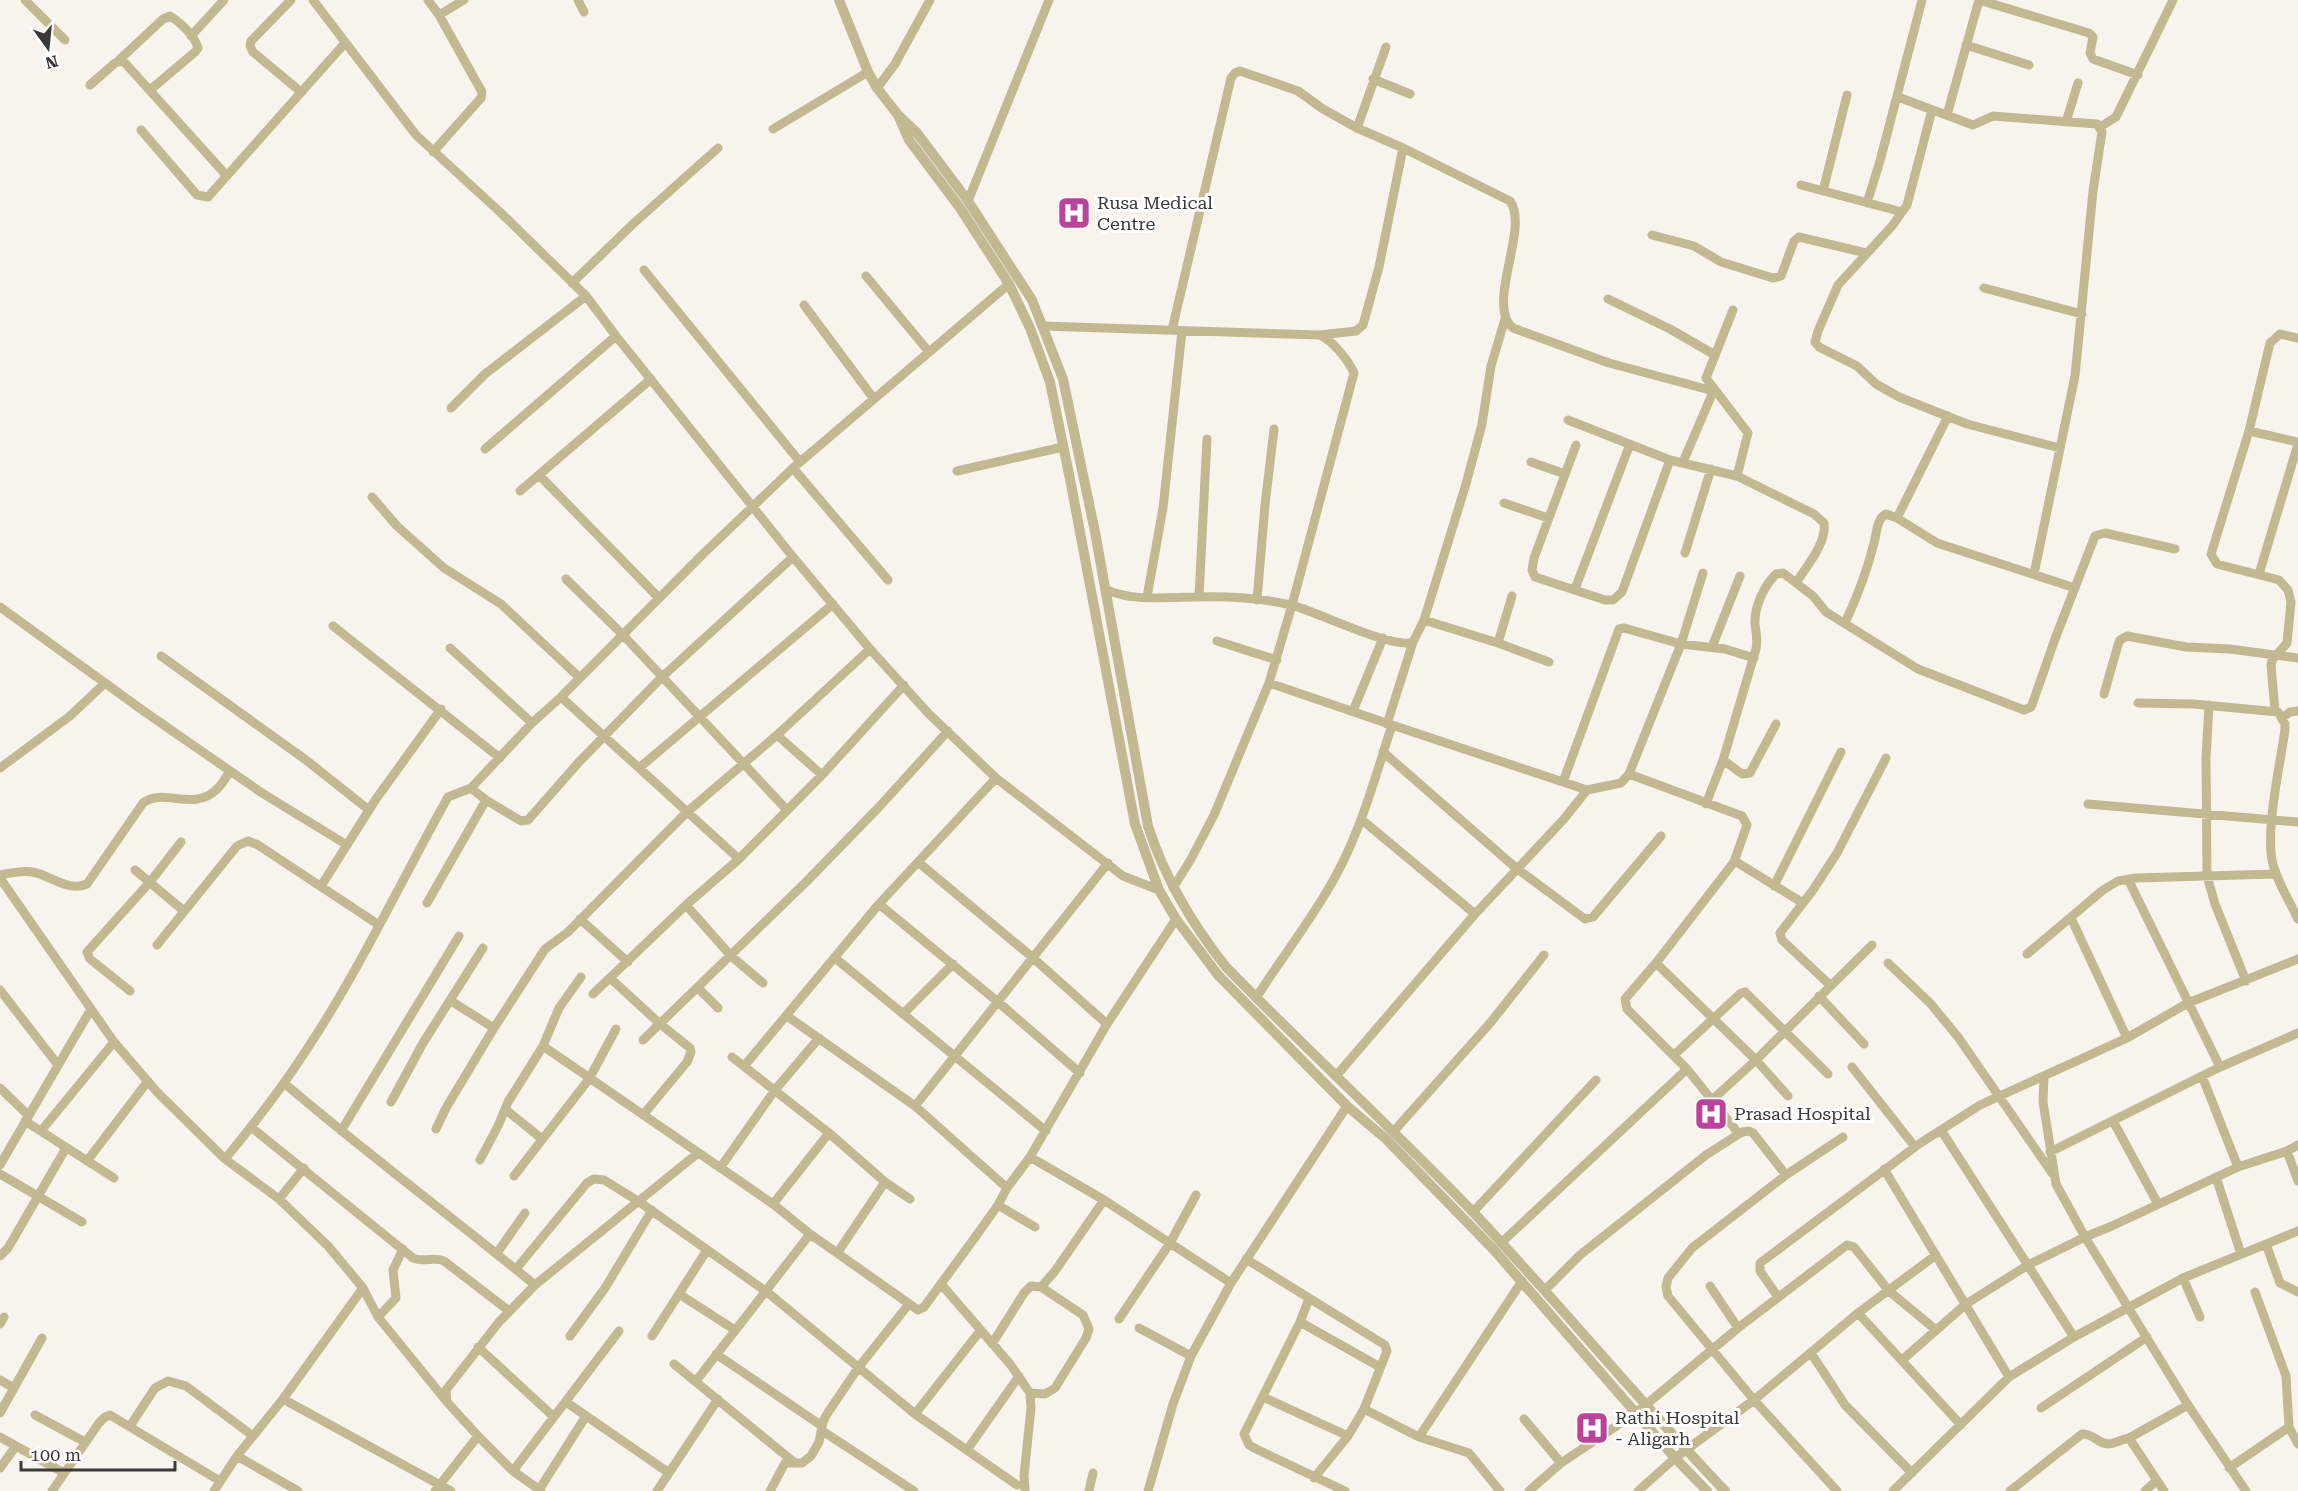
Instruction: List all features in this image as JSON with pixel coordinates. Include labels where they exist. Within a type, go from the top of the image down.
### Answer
[{"type":"street","points":[[25,0],[65,40]]},
{"type":"street","points":[[191,36],[224,0]]},
{"type":"street","points":[[291,0],[251,41],[250,46],[253,52],[301,92]]},
{"type":"street","points":[[313,0],[410,127],[433,152],[500,212],[586,296],[793,556],[870,649],[904,685],[996,778],[1123,876],[1160,890]]},
{"type":"street","points":[[428,0],[439,15],[482,92],[480,98],[433,152]]},
{"type":"street","points":[[439,15],[464,0]]},
{"type":"street","points":[[578,0],[584,12]]},
{"type":"street","points":[[839,0],[868,72],[877,88],[898,115],[917,133],[968,201],[1027,293],[1063,380],[1093,521],[1148,826],[1158,856],[1173,888],[1218,975],[1347,1106],[1386,1139],[1469,1224],[1522,1281],[1675,1458],[1707,1491]]},
{"type":"street","points":[[877,88],[899,57],[930,0]]},
{"type":"street","points":[[968,201],[1048,0]]},
{"type":"street","points":[[1867,203],[1898,97],[1922,0]]},
{"type":"street","points":[[1947,115],[1979,0],[2089,33],[2093,38],[2090,53],[2093,59],[2139,75]]},
{"type":"street","points":[[2100,127],[2116,117],[2139,75],[2173,0]]},
{"type":"street","points":[[90,85],[167,17],[174,18],[197,44],[196,51],[150,90]]},
{"type":"street","points":[[141,130],[200,197],[208,197],[345,43]]},
{"type":"street","points":[[1966,45],[2029,64]]},
{"type":"street","points":[[1357,128],[1386,47]]},
{"type":"street","points":[[118,61],[125,63],[227,176]]},
{"type":"street","points":[[1147,597],[1163,508],[1177,330],[1231,78],[1235,72],[1240,71],[1298,91],[1323,109],[1357,128],[1502,195],[1512,205],[1515,225],[1504,294],[1505,319],[1491,366],[1477,444],[1424,620],[1413,642],[1383,752],[1361,819],[1328,891],[1256,998]]},
{"type":"street","points":[[773,129],[868,72]]},
{"type":"street","points":[[1373,79],[1410,94]]},
{"type":"street","points":[[2066,122],[2078,83]]},
{"type":"street","points":[[1823,191],[1847,95]]},
{"type":"street","points":[[1898,97],[1973,125],[1993,116],[2097,124],[2100,127],[2102,136],[2093,191],[2075,376],[2034,573]]},
{"type":"street","points":[[1932,110],[1910,198],[1902,212],[1838,285],[1815,342],[1819,347],[1857,366],[1876,384],[1891,393],[1967,424],[2060,448]]},
{"type":"street","points":[[898,115],[909,140],[960,208],[1009,284],[1030,328],[1050,382],[1135,824],[1160,890],[1176,919],[1394,1131],[1473,1212],[1545,1290],[1685,1450],[1725,1491]]},
{"type":"street","points":[[1042,326],[1320,335],[1356,331],[1363,325],[1379,267],[1402,147]]},
{"type":"street","points":[[572,283],[633,224],[718,148]]},
{"type":"street","points":[[1801,185],[1902,212]]},
{"type":"street","points":[[1652,235],[1694,246],[1721,262],[1773,278],[1781,276],[1794,241],[1799,237],[1866,254]]},
{"type":"street","points":[[644,270],[888,580]]},
{"type":"street","points":[[866,276],[929,352]]},
{"type":"street","points":[[225,1159],[309,1047],[379,925],[448,797],[471,788],[531,723],[561,697],[659,598],[797,465],[1009,284]]},
{"type":"street","points":[[1984,288],[2082,314]]},
{"type":"street","points":[[451,408],[485,374],[586,296]]},
{"type":"street","points":[[1608,299],[1670,329],[1716,355]]},
{"type":"street","points":[[804,305],[874,399]]},
{"type":"street","points":[[1733,310],[1706,378],[1748,433],[1737,476]]},
{"type":"street","points":[[1505,319],[1513,328],[1577,353],[1715,392]]},
{"type":"street","points":[[2298,338],[2280,334],[2272,339],[2249,431],[2211,554],[2217,564],[2259,574],[2285,584],[2290,596],[2288,643],[2272,660],[2271,668],[2275,711],[2282,718],[2285,730],[2272,819],[2272,859],[2276,874],[2293,897],[2298,919]]},
{"type":"street","points":[[1173,888],[1214,815],[1269,683],[1354,376],[1349,364],[1326,338],[1320,335]]},
{"type":"street","points":[[485,449],[616,336]]},
{"type":"street","points":[[520,491],[651,379]]},
{"type":"street","points":[[1683,462],[1715,392]]},
{"type":"street","points":[[1897,518],[1948,416]]},
{"type":"street","points":[[1568,420],[1670,460],[1737,476],[1814,514],[1824,523],[1824,534],[1796,583]]},
{"type":"street","points":[[1257,600],[1274,429]]},
{"type":"street","points":[[2249,431],[2298,443],[2259,574]]},
{"type":"street","points":[[1199,597],[1207,439]]},
{"type":"street","points":[[1575,589],[1630,444]]},
{"type":"street","points":[[1576,445],[1534,558],[1532,573],[1609,601],[1620,595],[1670,460]]},
{"type":"street","points":[[957,471],[1064,447]]},
{"type":"street","points":[[1531,462],[1565,474]]},
{"type":"street","points":[[1685,553],[1712,469]]},
{"type":"street","points":[[539,475],[659,598]]},
{"type":"street","points":[[372,497],[398,526],[444,568],[501,604],[580,678]]},
{"type":"street","points":[[1504,503],[1548,518]]},
{"type":"street","points":[[1845,623],[1869,566],[1880,520],[1886,514],[1897,518],[1936,543],[2075,588]]},
{"type":"street","points":[[1706,804],[1723,760],[1754,658],[1758,642],[1756,615],[1765,589],[1773,577],[1780,572],[1813,596],[1826,612],[1918,669],[2024,710],[2031,707],[2094,537],[2098,533],[2175,549]]},
{"type":"street","points":[[471,788],[521,821],[528,820],[579,762],[662,676],[793,556]]},
{"type":"street","points":[[1269,683],[1587,790],[1621,783],[1629,774],[1681,644],[1703,573]]},
{"type":"street","points":[[1712,647],[1740,576]]},
{"type":"street","points":[[566,579],[623,635],[787,810]]},
{"type":"street","points":[[1105,589],[1122,597],[1199,597],[1257,600],[1292,605],[1383,639],[1402,644],[1413,642]]},
{"type":"street","points":[[1498,643],[1512,596]]},
{"type":"street","points":[[639,768],[833,604]]},
{"type":"street","points":[[0,607],[230,771],[347,845]]},
{"type":"street","points":[[1424,620],[1549,662]]},
{"type":"street","points":[[333,626],[441,709],[500,758]]},
{"type":"street","points":[[1563,782],[1617,631],[1624,628],[1681,644],[1712,647],[1754,658]]},
{"type":"street","points":[[2104,694],[2118,645],[2120,640],[2127,636],[2186,647],[2230,649],[2275,657],[2298,658]]},
{"type":"street","points":[[1353,711],[1383,639]]},
{"type":"street","points":[[1217,641],[1277,660]]},
{"type":"street","points":[[450,648],[531,723]]},
{"type":"street","points":[[436,1129],[494,1028],[545,949],[568,932],[687,812],[777,735],[870,649]]},
{"type":"street","points":[[161,656],[306,760],[369,810]]},
{"type":"street","points":[[0,768],[53,730],[105,683]]},
{"type":"street","points":[[593,994],[686,905],[739,859],[822,775],[904,685]]},
{"type":"street","points":[[561,697],[739,859]]},
{"type":"street","points":[[2138,703],[2209,705],[2275,711]]},
{"type":"street","points":[[2209,705],[2206,758],[2207,876],[2215,904],[2246,981]]},
{"type":"street","points":[[321,886],[369,810],[441,709]]},
{"type":"street","points":[[2282,718],[2290,712],[2298,711]]},
{"type":"street","points":[[1723,760],[1742,774],[1750,773],[1776,724]]},
{"type":"street","points":[[643,1040],[731,956],[879,807],[948,731]]},
{"type":"street","points":[[777,735],[822,775]]},
{"type":"street","points":[[1383,752],[1516,868],[1583,918],[1590,920],[1661,836]]},
{"type":"street","points":[[1774,886],[1841,752]]},
{"type":"street","points":[[1830,985],[1780,938],[1781,931],[1837,853],[1886,758]]},
{"type":"street","points":[[230,771],[218,789],[205,797],[189,801],[166,798],[147,800],[137,810],[87,884],[69,886],[34,872],[24,871],[0,877],[114,1042],[148,1081],[225,1159],[279,1200],[328,1246],[363,1288],[378,1317],[447,1402],[513,1471],[540,1490],[586,1416]]},
{"type":"street","points":[[1629,774],[1742,816],[1747,822],[1746,831],[1734,862],[1656,963],[1627,996],[1625,1003],[1628,1009],[1674,1055],[1713,1099],[1739,1134]]},
{"type":"street","points":[[745,1065],[879,904],[996,778]]},
{"type":"street","points":[[1336,1076],[1475,914],[1564,819],[1587,790]]},
{"type":"street","points":[[427,903],[486,800]]},
{"type":"street","points":[[2088,804],[2298,822]]},
{"type":"street","points":[[1361,819],[1475,914]]},
{"type":"street","points":[[157,945],[237,846],[244,841],[258,844],[379,925]]},
{"type":"street","points":[[130,991],[90,959],[87,952],[150,882],[181,842]]},
{"type":"street","points":[[918,862],[1032,957],[1107,1024]]},
{"type":"street","points":[[1734,862],[1803,903]]},
{"type":"street","points":[[915,1106],[1108,863]]},
{"type":"street","points":[[135,870],[184,911]]},
{"type":"street","points":[[2027,954],[2103,890],[2118,881],[2276,874]]},
{"type":"street","points":[[2128,879],[2220,1067]]},
{"type":"street","points":[[879,904],[1080,1073]]},
{"type":"street","points":[[686,905],[731,956],[763,983]]},
{"type":"street","points":[[2071,918],[2127,1038]]},
{"type":"street","points":[[543,1046],[773,1204],[810,1234],[916,1310],[921,1309],[1030,1157],[1107,1024],[1176,919]]},
{"type":"street","points":[[580,920],[628,962]]},
{"type":"street","points":[[341,1131],[459,936]]},
{"type":"street","points":[[1713,1099],[1756,1060],[1872,945]]},
{"type":"street","points":[[391,1102],[423,1043],[483,948]]},
{"type":"street","points":[[1394,1131],[1491,1022],[1544,955]]},
{"type":"street","points":[[835,958],[1046,1131]]},
{"type":"street","points":[[1778,1297],[1760,1271],[1760,1263],[1884,1169],[1941,1130],[1998,1095],[2044,1077],[2127,1038],[2188,1003],[2298,959]]},
{"type":"street","points":[[1656,963],[1756,1060],[1788,1096]]},
{"type":"street","points":[[1888,963],[1930,1003],[1958,1037],[2053,1174]]},
{"type":"street","points":[[903,1014],[953,964]]},
{"type":"street","points":[[480,1160],[516,1088],[543,1046],[559,1008],[580,977]]},
{"type":"street","points":[[610,978],[659,1023],[688,1045],[691,1052],[687,1062],[643,1116]]},
{"type":"street","points":[[698,988],[718,1008]]},
{"type":"street","points":[[0,990],[58,1065]]},
{"type":"street","points":[[1674,1055],[1745,992],[1828,1074]]},
{"type":"street","points":[[1820,996],[1864,1044]]},
{"type":"street","points":[[451,1001],[494,1028]]},
{"type":"street","points":[[0,1166],[91,1009]]},
{"type":"street","points":[[787,1016],[915,1106],[1007,1188]]},
{"type":"street","points":[[514,1176],[589,1079],[616,1029]]},
{"type":"street","points":[[2050,1152],[2220,1067],[2298,1033]]},
{"type":"street","points":[[720,1168],[775,1090],[819,1038]]},
{"type":"street","points":[[41,1131],[114,1042]]},
{"type":"street","points":[[732,1057],[829,1133],[885,1182],[910,1198]]},
{"type":"street","points":[[1852,1067],[1915,1147]]},
{"type":"street","points":[[1501,1243],[1687,1070]]},
{"type":"street","points":[[2202,1076],[2238,1167]]},
{"type":"street","points":[[2044,1077],[2043,1102],[2056,1184],[2085,1237],[2188,1405],[2246,1491]]},
{"type":"street","points":[[1473,1212],[1596,1080]]},
{"type":"street","points":[[87,1161],[148,1081]]},
{"type":"street","points":[[284,1083],[535,1285]]},
{"type":"street","points":[[0,1088],[41,1131],[114,1178]]},
{"type":"street","points":[[1148,1491],[1173,1404],[1191,1356],[1231,1283],[1347,1106]]},
{"type":"street","points":[[505,1109],[542,1139]]},
{"type":"street","points":[[2113,1121],[2158,1204]]},
{"type":"street","points":[[251,1127],[417,1260],[436,1258],[444,1261],[509,1311]]},
{"type":"street","points":[[1941,1130],[2074,1337]]},
{"type":"street","points":[[1545,1290],[1580,1255],[1706,1155],[1739,1134],[1749,1131],[1753,1133],[1786,1175]]},
{"type":"street","points":[[773,1204],[829,1133]]},
{"type":"street","points":[[1837,1491],[1711,1350],[1671,1302],[1666,1287],[1668,1278],[1676,1265],[1692,1248],[1786,1175],[1843,1137]]},
{"type":"street","points":[[1902,1360],[1966,1304],[2028,1265],[2238,1167],[2287,1151],[2298,1145]]},
{"type":"street","points":[[0,1256],[8,1248],[66,1148]]},
{"type":"street","points":[[2287,1151],[2298,1181]]},
{"type":"street","points":[[447,1402],[446,1390],[478,1347],[535,1285],[698,1153]]},
{"type":"street","points":[[1030,1157],[1104,1200],[1231,1283]]},
{"type":"street","points":[[279,1200],[304,1168]]},
{"type":"street","points":[[1884,1169],[2009,1377]]},
{"type":"street","points":[[0,1174],[82,1222]]},
{"type":"street","points":[[2216,1177],[2241,1254]]},
{"type":"street","points":[[516,1269],[591,1181],[604,1180],[652,1210],[767,1292],[915,1414],[967,1450],[1015,1488],[1024,1476]]},
{"type":"street","points":[[838,1252],[885,1182]]},
{"type":"street","points":[[1119,1319],[1170,1243],[1196,1195]]},
{"type":"street","points":[[1041,1287],[1104,1200]]},
{"type":"street","points":[[998,1204],[1035,1227]]},
{"type":"street","points":[[570,1336],[605,1288],[652,1210]]},
{"type":"street","points":[[497,1253],[525,1213]]},
{"type":"street","points":[[1893,1491],[2009,1377],[2127,1306],[2183,1278],[2298,1231]]},
{"type":"street","points":[[696,1381],[810,1234]]},
{"type":"street","points":[[2266,1244],[2280,1283],[2298,1292]]},
{"type":"street","points":[[1529,1491],[1561,1463],[1636,1413],[1738,1328],[1846,1245],[1854,1247],[1889,1291],[1936,1330]]},
{"type":"street","points":[[378,1317],[396,1298],[393,1270],[403,1249]]},
{"type":"street","points":[[652,1336],[707,1250]]},
{"type":"street","points":[[1638,1491],[1685,1450],[1754,1400],[1858,1313],[1936,1255]]},
{"type":"street","points":[[1246,1259],[1385,1346],[1387,1351],[1364,1409],[1348,1436],[1314,1478]]},
{"type":"street","points":[[2183,1278],[2200,1317]]},
{"type":"street","points":[[1419,1437],[1522,1281]]},
{"type":"street","points":[[941,1284],[1019,1376],[1029,1393],[1031,1408],[1024,1476],[1026,1491]]},
{"type":"street","points":[[992,1344],[1029,1288],[1036,1285],[1083,1315],[1089,1329],[1086,1338],[1055,1388],[1046,1394],[1029,1393]]},
{"type":"street","points":[[1710,1286],[1738,1328]]},
{"type":"street","points":[[214,1491],[237,1456],[283,1399],[363,1288]]},
{"type":"street","points":[[2256,1292],[2286,1376],[2289,1427],[2298,1444]]},
{"type":"street","points":[[679,1294],[735,1330]]},
{"type":"street","points":[[1309,1299],[1300,1322],[1245,1429],[1245,1440],[1256,1449],[1345,1491]]},
{"type":"street","points":[[770,1491],[783,1465],[787,1462],[802,1463],[811,1456],[819,1442],[827,1413],[858,1368],[909,1304]]},
{"type":"street","points":[[1858,1313],[1961,1425]]},
{"type":"street","points":[[1300,1322],[1380,1367]]},
{"type":"street","points":[[1139,1328],[1191,1356]]},
{"type":"street","points":[[513,1471],[619,1331]]},
{"type":"street","points":[[915,1414],[980,1331]]},
{"type":"street","points":[[2041,1408],[2148,1337]]},
{"type":"street","points":[[0,1413],[42,1338]]},
{"type":"street","points":[[478,1347],[554,1417]]},
{"type":"street","points":[[1811,1353],[1845,1406],[1911,1473]]},
{"type":"street","points":[[716,1354],[914,1491]]},
{"type":"street","points":[[674,1364],[795,1463]]},
{"type":"street","points":[[967,1450],[1019,1376]]},
{"type":"street","points":[[0,1380],[14,1388]]},
{"type":"street","points":[[130,1426],[155,1388],[168,1381],[186,1386],[252,1436]]},
{"type":"street","points":[[1263,1396],[1348,1436]]},
{"type":"street","points":[[283,1399],[437,1488],[451,1491]]},
{"type":"street","points":[[657,1491],[718,1400]]},
{"type":"street","points":[[566,1402],[669,1473]]},
{"type":"street","points":[[2010,1491],[2082,1434],[2091,1435],[2103,1443],[2110,1444],[2129,1437],[2188,1405]]},
{"type":"street","points":[[1364,1409],[1419,1437],[1469,1453],[1500,1491]]},
{"type":"street","points":[[35,1415],[85,1442]]},
{"type":"street","points":[[52,1491],[99,1422],[108,1415],[220,1481]]},
{"type":"street","points":[[1524,1419],[1561,1463]]},
{"type":"street","points":[[2229,1468],[2289,1427]]},
{"type":"street","points":[[437,1488],[478,1436]]},
{"type":"street","points":[[0,1437],[64,1473]]},
{"type":"street","points":[[2129,1437],[2164,1491]]},
{"type":"street","points":[[0,1468],[16,1446]]},
{"type":"street","points":[[237,1456],[298,1491]]},
{"type":"street","points":[[1089,1491],[1093,1473]]},
{"type":"street","points":[[2145,1491],[2157,1480]]},
{"type":"place","name":"Rusa Medical Centre","points":[[1074,213]]},
{"type":"place","name":"Prasad Hospital","points":[[1711,1114]]},
{"type":"place","name":"Rathi Hospital - Aligarh","points":[[1592,1428]]}]
